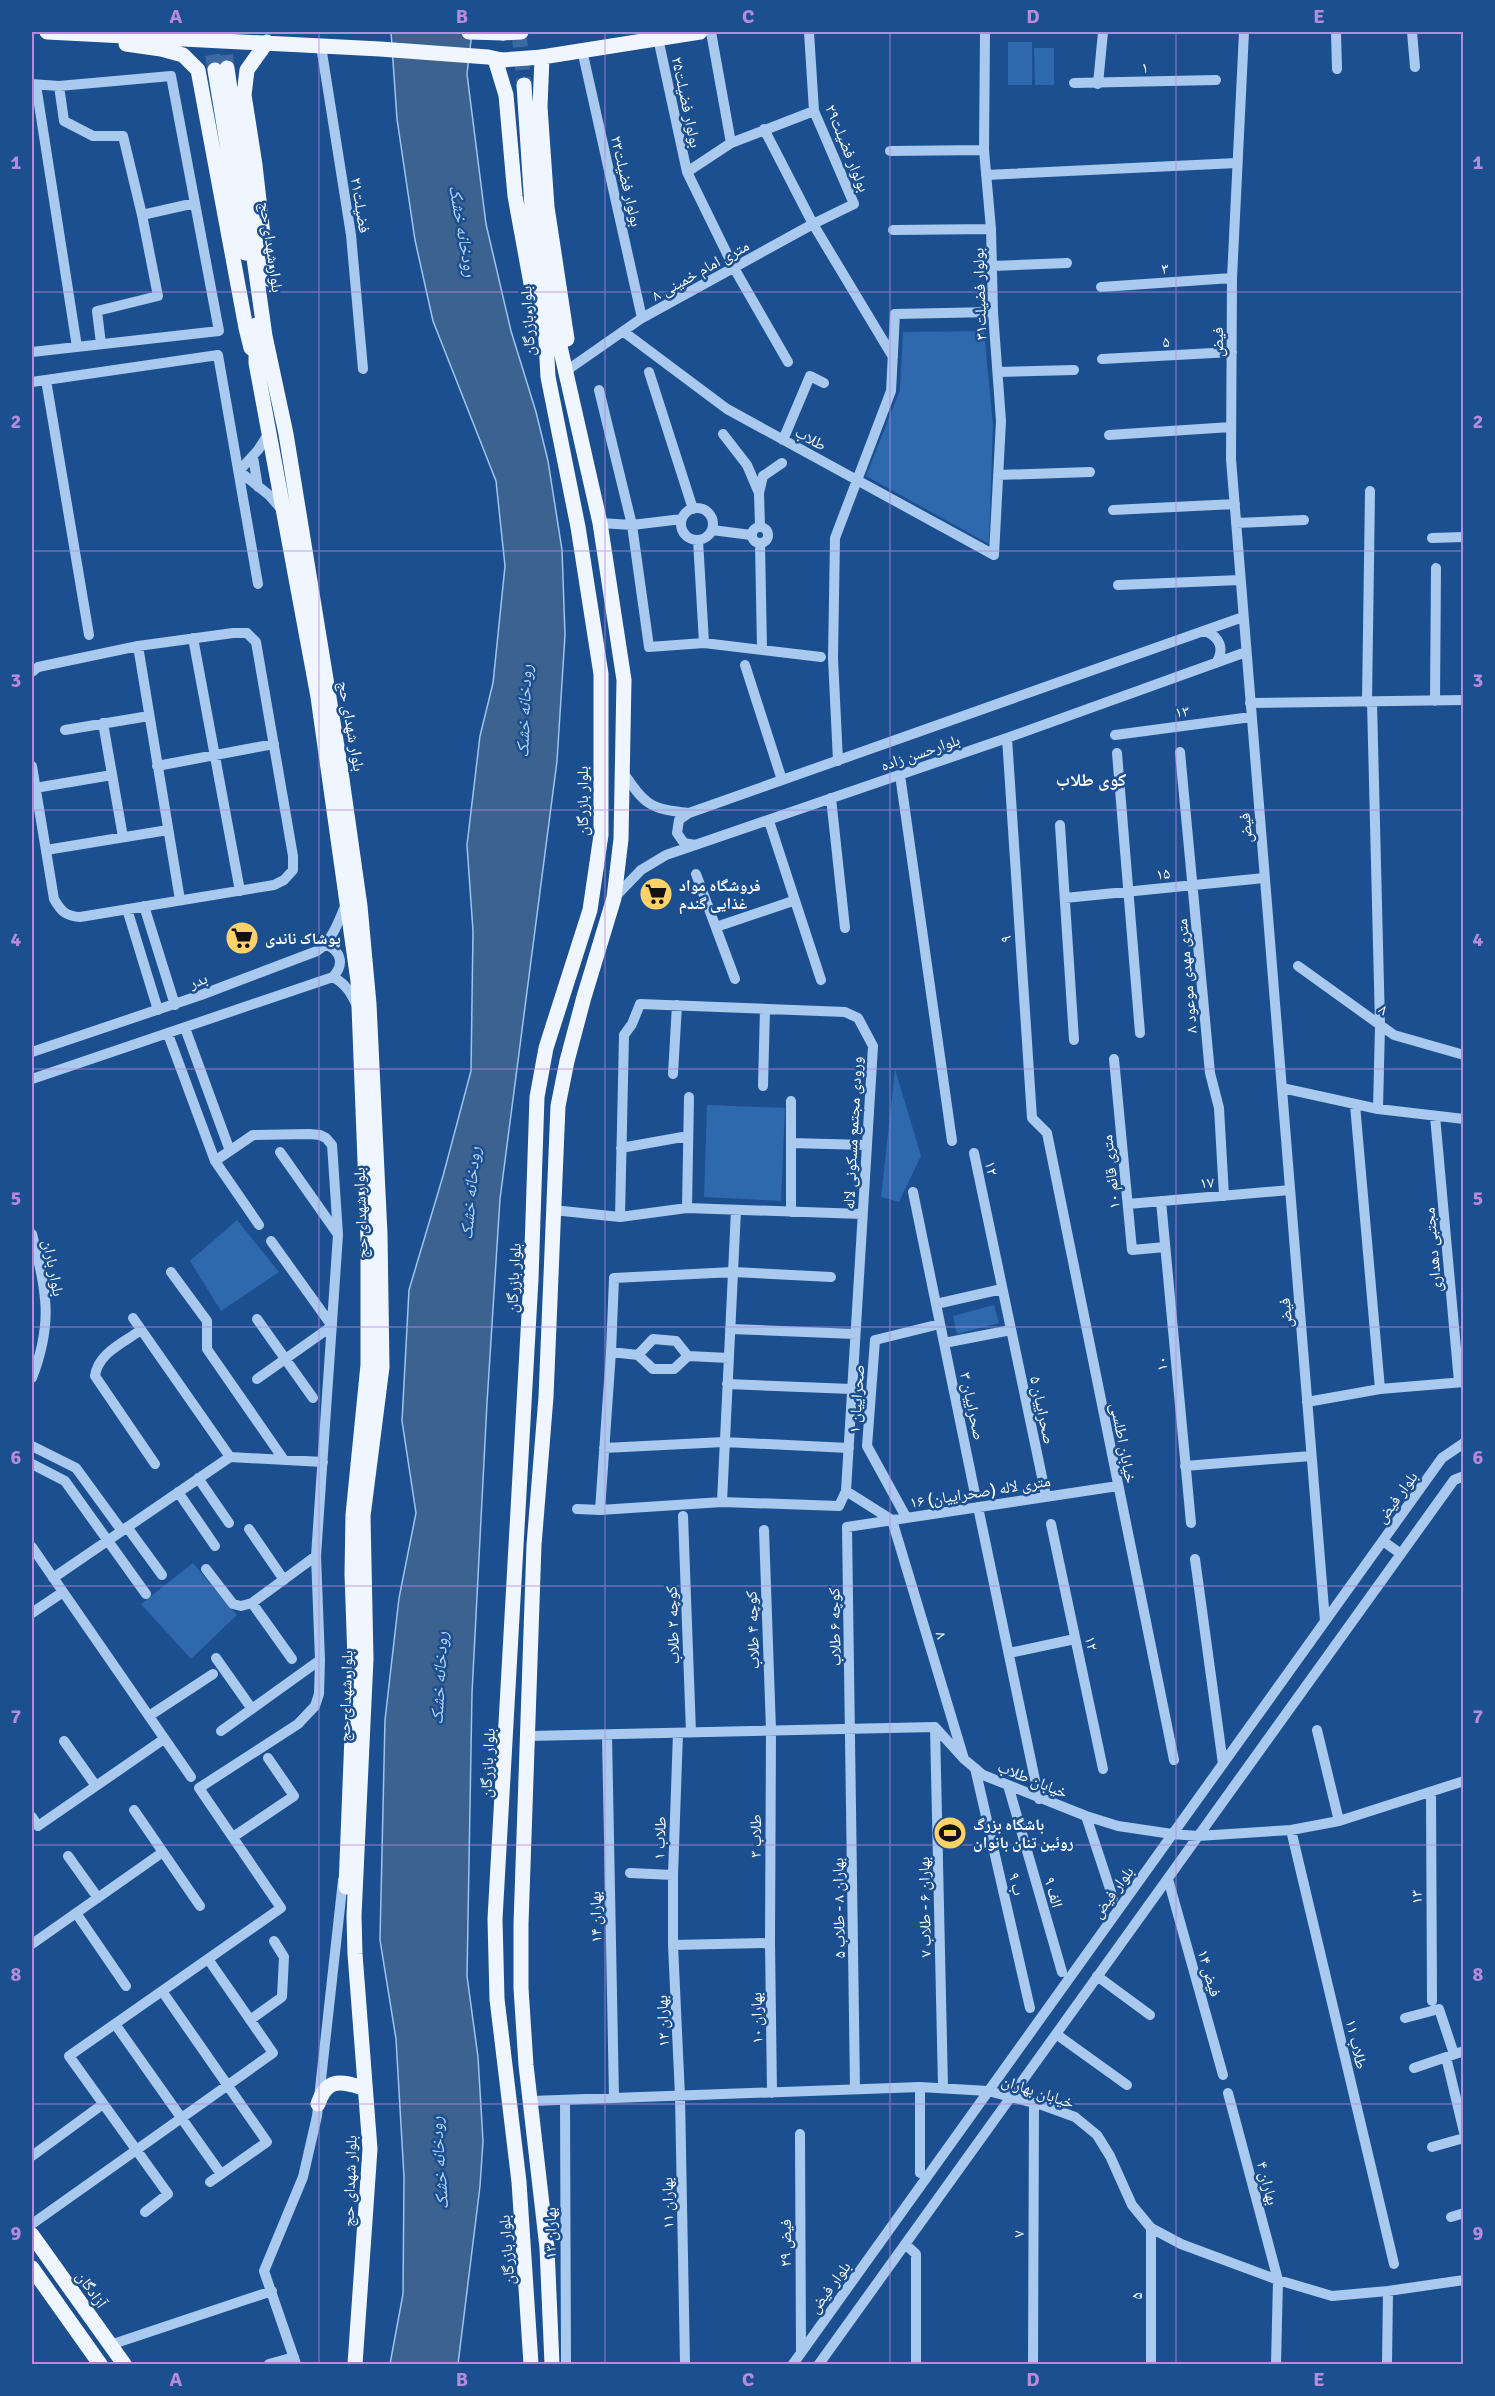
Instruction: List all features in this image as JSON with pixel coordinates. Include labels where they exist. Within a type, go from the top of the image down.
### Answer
[{"type":"main road","points":[[47,32],[267,42],[495,59],[542,57],[700,32]]},
{"type":"main road","points":[[55,32],[99,41],[161,49],[183,55],[198,70],[246,328],[256,363]]},
{"type":"main road","points":[[489,32],[521,32]]},
{"type":"main road","points":[[267,42],[247,70],[244,95],[255,165],[274,328],[273,363]]},
{"type":"main road","points":[[542,57],[540,107],[547,207],[567,330],[566,371]]},
{"type":"main road","points":[[495,59],[506,95],[514,196],[548,376]]},
{"type":"main road","name":"بلوار شهدای حج","points":[[346,2364],[362,2150],[360,2087],[345,1951],[346,1858],[355,1659],[353,1515],[368,1365],[368,1238],[359,1010],[347,901],[318,697],[256,363],[257,329],[221,69],[340,765],[369,994],[377,1164],[382,1367],[363,1516],[366,1659],[354,1916],[370,2149],[355,2364]]},
{"type":"main road","points":[[524,85],[532,207],[542,267]]},
{"type":"main road","name":"بلوار بازرگان","points":[[542,267],[600,523],[624,680],[621,839],[614,898],[584,997],[558,1106],[546,1397],[534,1545],[521,1924],[521,1988],[547,2248],[552,2364]]},
{"type":"main road","name":"بلوار بازرگان","points":[[531,2364],[519,2182],[497,1999],[495,1919],[525,1390],[537,1097],[546,1048],[590,910],[601,835],[601,674],[578,527],[548,376],[542,267]]},
{"type":"main road","points":[[525,1390],[546,1397]]},
{"type":"main road","points":[[318,2104],[322,2092],[331,2084],[344,2082],[360,2087]]},
{"type":"main road","name":"آزادگان","points":[[32,2235],[124,2364]]},
{"type":"main road","points":[[32,2268],[100,2364]]},
{"type":"street","points":[[711,32],[731,143]]},
{"type":"street","name":"بولوار فضیلت۲۹","points":[[809,32],[814,111],[854,204]]},
{"type":"street","name":"بولوار فضیلت۳۱","points":[[985,32],[984,150],[991,229],[993,312],[1001,421],[994,555]]},
{"type":"street","points":[[1098,84],[1103,32]]},
{"type":"street","name":"فیض","points":[[1244,32],[1232,278],[1231,427],[1234,504],[1325,1621]]},
{"type":"street","points":[[1336,32],[1337,69]]},
{"type":"street","points":[[1412,32],[1415,67]]},
{"type":"street","name":"بولوار فضیلت۲۵","points":[[658,38],[687,172],[734,268],[788,362]]},
{"type":"street","name":"فضیلت۲۱","points":[[321,46],[351,235],[363,369]]},
{"type":"street","name":"بولوار فضیلت۲۳","points":[[582,50],[642,318]]},
{"type":"street","points":[[32,352],[77,347],[101,344],[219,331],[171,76],[59,86],[34,85],[77,347]]},
{"type":"street","name":"۱","points":[[1074,83],[1216,80]]},
{"type":"street","points":[[59,86],[64,121],[93,136],[123,136],[158,296],[97,311],[101,344]]},
{"type":"street","points":[[687,172],[731,143],[814,111]]},
{"type":"street","points":[[764,129],[813,224],[893,357]]},
{"type":"street","points":[[890,151],[984,150]]},
{"type":"street","points":[[986,175],[1237,164]]},
{"type":"street","points":[[142,215],[195,203]]},
{"type":"street","name":"۸ متری امام خمینی","points":[[566,371],[642,318],[813,224],[854,204]]},
{"type":"street","points":[[893,230],[991,229]]},
{"type":"street","points":[[992,266],[1066,263]]},
{"type":"street","name":"۳","points":[[1101,287],[1232,278]]},
{"type":"street","points":[[838,761],[833,658],[835,538],[855,480],[891,391],[895,314],[993,312]]},
{"type":"street","name":"طلاب","points":[[624,332],[727,409],[994,555]]},
{"type":"street","name":"۵","points":[[1102,359],[1232,352]]},
{"type":"street","points":[[32,382],[218,355],[258,584]]},
{"type":"street","points":[[998,372],[1074,370]]},
{"type":"street","points":[[649,372],[693,509]]},
{"type":"street","points":[[783,440],[810,376],[824,383]]},
{"type":"street","points":[[46,380],[89,635]]},
{"type":"street","points":[[599,390],[632,525],[648,646],[704,643],[821,657]]},
{"type":"street","points":[[1109,435],[1231,427]]},
{"type":"street","points":[[239,471],[253,457],[269,433]]},
{"type":"street","points":[[723,434],[747,465],[759,493]]},
{"type":"street","points":[[253,457],[258,487]]},
{"type":"street","points":[[760,527],[759,493],[763,476],[782,463]]},
{"type":"street","points":[[747,465],[763,476]]},
{"type":"street","points":[[239,471],[283,511]]},
{"type":"street","points":[[998,475],[1090,472]]},
{"type":"street","points":[[1370,490],[1369,702],[1380,1024],[1377,1109]]},
{"type":"street","points":[[1113,510],[1234,504]]},
{"type":"street","points":[[600,523],[632,525],[682,519],[693,509],[703,509],[713,520],[712,530],[706,537],[698,540],[685,534],[682,519]]},
{"type":"street","points":[[1236,523],[1304,520]]},
{"type":"street","points":[[760,527],[755,529],[752,535],[755,542],[760,544]]},
{"type":"street","points":[[760,527],[768,534],[765,542],[760,544]]},
{"type":"street","points":[[712,530],[752,535]]},
{"type":"street","points":[[1432,538],[1464,537]]},
{"type":"street","points":[[698,540],[704,643]]},
{"type":"street","points":[[760,544],[762,649]]},
{"type":"street","points":[[1435,701],[1436,568]]},
{"type":"street","points":[[1118,585],[1240,580]]},
{"type":"street","name":"بلوارحسن زاده","points":[[622,770],[642,799],[661,810],[689,813],[1243,617]]},
{"type":"street","points":[[763,631],[775,651]]},
{"type":"street","points":[[1205,631],[1213,634],[1219,640],[1220,656],[1216,663]]},
{"type":"street","points":[[32,672],[38,667],[138,646],[247,633],[256,642],[293,856],[293,870],[284,880],[274,885],[80,917],[68,916],[60,910],[54,899],[32,766]]},
{"type":"street","points":[[193,638],[240,891]]},
{"type":"street","points":[[138,646],[180,900]]},
{"type":"street","name":"بلوارحسن زاده","points":[[614,898],[641,870],[666,855],[1007,738],[1246,652]]},
{"type":"street","points":[[745,665],[782,780]]},
{"type":"street","points":[[1250,703],[1464,700]]},
{"type":"street","points":[[65,730],[148,716]]},
{"type":"street","name":"۱۳","points":[[1115,735],[1251,717]]},
{"type":"street","points":[[103,723],[123,837]]},
{"type":"street","name":"۹","points":[[1007,738],[1032,1118],[1047,1133]]},
{"type":"street","points":[[157,766],[274,744]]},
{"type":"street","name":"۸ متری مهدی موعود","points":[[1180,752],[1210,1072],[1219,1108],[1224,1196]]},
{"type":"street","points":[[1117,753],[1140,1033]]},
{"type":"street","points":[[35,788],[112,775]]},
{"type":"street","points":[[900,775],[952,1141]]},
{"type":"street","points":[[831,798],[845,928]]},
{"type":"street","points":[[689,813],[679,820],[677,833],[684,843],[697,845]]},
{"type":"street","points":[[769,821],[793,901],[821,980]]},
{"type":"street","points":[[1060,825],[1074,1041]]},
{"type":"street","points":[[46,850],[168,830]]},
{"type":"street","points":[[696,874],[735,979]]},
{"type":"street","name":"۱۵","points":[[1065,898],[1264,878]]},
{"type":"street","points":[[32,1079],[333,977],[339,971],[341,963],[334,948],[327,945],[347,901]]},
{"type":"street","points":[[716,927],[793,901]]},
{"type":"street","points":[[144,906],[174,1005]]},
{"type":"street","points":[[127,909],[158,1010]]},
{"type":"street","name":"بدر","points":[[32,1052],[174,1005],[317,951],[327,945]]},
{"type":"street","points":[[145,968],[162,965]]},
{"type":"street","name":"۸","points":[[1298,966],[1394,1035],[1464,1055]]},
{"type":"street","points":[[333,977],[342,982],[350,991],[359,1010]]},
{"type":"street","name":"ورودی مجتمع مسکونی لاله","points":[[620,1217],[624,1035],[632,1024],[640,1004],[845,1012],[858,1018],[873,1046],[846,1491]]},
{"type":"street","points":[[673,1074],[677,1005]]},
{"type":"street","points":[[764,1086],[765,1009]]},
{"type":"street","points":[[185,1028],[230,1151]]},
{"type":"street","points":[[168,1034],[215,1161],[260,1225]]},
{"type":"street","points":[[176,1054],[193,1050]]},
{"type":"street","name":"۱۰ متری قائم","points":[[1114,1059],[1132,1250],[1166,1247]]},
{"type":"street","points":[[1282,1088],[1377,1109],[1464,1119]]},
{"type":"street","points":[[687,1208],[689,1097]]},
{"type":"street","points":[[791,1101],[792,1212]]},
{"type":"street","points":[[1355,1105],[1380,1389]]},
{"type":"street","name":"مجتبی دهداری","points":[[1436,1116],[1461,1382]]},
{"type":"street","name":"خيابان اطلسى","points":[[1047,1133],[1174,1760]]},
{"type":"street","points":[[145,2212],[168,2194],[69,2056],[281,1908],[199,1788],[310,1714],[319,1694],[316,1557],[338,1235],[332,1145],[320,1135],[252,1135],[215,1161]]},
{"type":"street","points":[[621,1148],[688,1136]]},
{"type":"street","points":[[791,1143],[867,1145]]},
{"type":"street","points":[[280,1152],[338,1235]]},
{"type":"street","name":"۱۲","points":[[974,1153],[1011,1329]]},
{"type":"street","name":"۱۷","points":[[1128,1204],[1290,1190]]},
{"type":"street","points":[[913,1192],[940,1324]]},
{"type":"street","name":"۱۰","points":[[1161,1201],[1191,1523]]},
{"type":"street","points":[[553,1210],[620,1217],[687,1208],[862,1214]]},
{"type":"street","points":[[722,1502],[736,1210]]},
{"type":"street","name":"بلوار باران","points":[[32,1234],[46,1295],[46,1328],[32,1378]]},
{"type":"street","points":[[271,1241],[332,1326]]},
{"type":"street","points":[[171,1272],[207,1322],[207,1349],[284,1460]]},
{"type":"street","points":[[600,1510],[614,1278],[733,1272],[831,1276]]},
{"type":"street","points":[[936,1304],[1002,1289]]},
{"type":"street","points":[[133,1318],[230,1457]]},
{"type":"street","points":[[257,1319],[313,1398]]},
{"type":"street","name":"صحراییان ۳","points":[[940,1324],[975,1494]]},
{"type":"street","name":"صحراییان ۱","points":[[906,1517],[867,1446],[875,1340],[940,1324]]},
{"type":"street","points":[[257,1379],[332,1326]]},
{"type":"street","points":[[730,1329],[855,1334]]},
{"type":"street","points":[[944,1343],[1011,1329]]},
{"type":"street","name":"۵ صحراییان","points":[[1011,1329],[1046,1497]]},
{"type":"street","points":[[141,1330],[104,1356],[97,1364],[95,1376],[155,1464]]},
{"type":"street","points":[[638,1355],[653,1339],[676,1341],[688,1356]]},
{"type":"street","points":[[611,1353],[638,1355],[653,1369],[674,1369],[688,1356],[729,1358]]},
{"type":"street","points":[[1307,1402],[1380,1389],[1461,1382]]},
{"type":"street","points":[[728,1384],[852,1389]]},
{"type":"street","points":[[604,1448],[724,1442],[849,1448]]},
{"type":"street","name":"بلوار فیض","points":[[793,2364],[1442,1458],[1464,1443]]},
{"type":"street","points":[[32,1446],[76,1468],[162,1575]]},
{"type":"street","points":[[1185,1466],[1311,1456]]},
{"type":"street","points":[[53,1578],[230,1457],[323,1462]]},
{"type":"street","points":[[32,1464],[66,1481],[146,1594]]},
{"type":"street","points":[[819,2364],[1454,1480],[1464,1476]]},
{"type":"street","points":[[198,1478],[229,1523]]},
{"type":"street","name":"۱۶ متری لاله (صحراییان)","points":[[847,1527],[1118,1486]]},
{"type":"street","points":[[577,1509],[600,1510],[722,1502],[839,1506],[846,1491],[892,1520]]},
{"type":"street","points":[[178,1492],[215,1546]]},
{"type":"street","points":[[978,1507],[1039,1799]]},
{"type":"street","name":"کوچه ۲ طلاب","points":[[682,1516],[691,1732]]},
{"type":"street","name":"۸","points":[[892,1520],[964,1759]]},
{"type":"street","name":"۱۲","points":[[1051,1524],[1103,1769]]},
{"type":"street","name":"کوچه ۶ طلاب","points":[[847,1527],[850,1727]]},
{"type":"street","points":[[249,1529],[284,1580]]},
{"type":"street","name":"کوچه ۴ طلاب","points":[[764,1530],[771,1730]]},
{"type":"street","points":[[1383,1541],[1401,1554]]},
{"type":"street","points":[[32,1546],[191,1777]]},
{"type":"street","points":[[206,1569],[233,1604],[241,1606],[252,1602],[316,1557]]},
{"type":"street","points":[[1195,1559],[1223,1764]]},
{"type":"street","points":[[32,1613],[63,1592]]},
{"type":"street","points":[[252,1602],[292,1659]]},
{"type":"street","points":[[1009,1653],[1075,1639]]},
{"type":"street","points":[[216,1658],[252,1708]]},
{"type":"street","points":[[221,1731],[320,1660]]},
{"type":"street","points":[[149,1716],[213,1674]]},
{"type":"street","points":[[529,1737],[935,1726]]},
{"type":"street","name":"خیابان طلاب","points":[[935,1726],[964,1759],[983,1775],[1039,1799],[1118,1826],[1172,1834],[1198,1836],[1291,1830],[1340,1821],[1464,1781]]},
{"type":"street","name":"بهاران ۶ - طلاب ۷","points":[[935,1726],[943,2087]]},
{"type":"street","name":"بهاران ۸ - طلاب ۵","points":[[850,1727],[855,2089]]},
{"type":"street","name":"طلاب ۳","points":[[770,1943],[771,1730]]},
{"type":"street","points":[[1317,1730],[1340,1821]]},
{"type":"street","name":"طلاب ۱","points":[[674,1945],[673,1875],[678,1733]]},
{"type":"street","name":"بهاران ۱۴","points":[[607,1735],[614,2098]]},
{"type":"street","points":[[32,1816],[38,1826],[164,1739]]},
{"type":"street","points":[[64,1741],[96,1786]]},
{"type":"street","points":[[233,1837],[294,1796],[268,1758]]},
{"type":"street","name":"۹ ب","points":[[975,1768],[1030,2008]]},
{"type":"street","name":"۹ الف","points":[[1008,1785],[1062,1972]]},
{"type":"street","name":"۱۳","points":[[1431,1792],[1432,2001]]},
{"type":"street","points":[[134,1810],[201,1906]]},
{"type":"street","points":[[1086,1816],[1113,1898]]},
{"type":"street","name":"طلاب ۱۱","points":[[1291,1830],[1394,2264]]},
{"type":"street","points":[[32,1944],[163,1852]]},
{"type":"street","points":[[68,1856],[98,1898]]},
{"type":"street","points":[[269,2364],[295,2360],[264,2271],[303,2177],[318,2104],[346,1858]]},
{"type":"street","points":[[630,1873],[673,1875]]},
{"type":"street","name":"فیض ۱۴","points":[[1168,1879],[1223,2075]]},
{"type":"street","points":[[76,1913],[126,1986]]},
{"type":"street","points":[[250,2020],[282,1997],[284,1957],[274,1941]]},
{"type":"street","points":[[674,1945],[770,1943]]},
{"type":"street","name":"بهاران ۱۰","points":[[770,1943],[772,2092]]},
{"type":"street","name":"بهاران ۱۲","points":[[674,1945],[680,2096]]},
{"type":"street","points":[[32,2224],[273,2052],[208,1959]]},
{"type":"street","points":[[1097,1977],[1150,2015]]},
{"type":"street","points":[[162,1991],[267,2142],[210,2182]]},
{"type":"street","points":[[1404,2018],[1439,2009],[1455,2054],[1464,2132]]},
{"type":"street","points":[[115,2024],[220,2174]]},
{"type":"street","points":[[1056,2034],[1127,2085]]},
{"type":"street","points":[[1414,2068],[1455,2054]]},
{"type":"street","points":[[920,2087],[920,2174]]},
{"type":"street","name":"خیابان بهاران","points":[[531,2101],[920,2087],[988,2091],[1075,2117],[1097,2135],[1110,2156],[1132,2205],[1151,2228],[1181,2244],[1278,2280],[1332,2296],[1464,2280]]},
{"type":"street","name":"۴ بهاران","points":[[1228,2093],[1278,2280]]},
{"type":"street","name":"بهاران ۱۱","points":[[680,2096],[685,2364]]},
{"type":"street","name":"بهاران ۱۳","points":[[565,2101],[566,2364]]},
{"type":"street","name":"۷","points":[[1033,2364],[1034,2103]]},
{"type":"street","points":[[32,2156],[104,2104]]},
{"type":"street","name":"فیض ۲۹","points":[[800,2134],[801,2352]]},
{"type":"street","points":[[1432,2147],[1464,2138]]},
{"type":"street","points":[[1451,2217],[1464,2213]]},
{"type":"street","name":"۵","points":[[1151,2228],[1151,2364]]},
{"type":"street","points":[[905,2244],[916,2254],[916,2364]]},
{"type":"street","points":[[1276,2364],[1278,2280]]},
{"type":"street","points":[[110,2345],[272,2291]]},
{"type":"street","points":[[1387,2364],[1388,2291]]},
{"type":"street","points":[[830,2311],[848,2324]]},
{"type":"shaded area","points":[[1008,42],[1032,42],[1032,85],[1008,85]]},
{"type":"shaded area","points":[[1034,48],[1054,48],[1054,85],[1035,85]]},
{"type":"shaded area","points":[[984,331],[993,425],[989,544],[866,476],[900,390],[903,332]]},
{"type":"shaded area","points":[[895,1069],[921,1156],[899,1202],[881,1197]]},
{"type":"shaded area","points":[[707,1105],[785,1108],[781,1201],[704,1197]]},
{"type":"shaded area","points":[[237,1220],[279,1272],[221,1311],[190,1261]]},
{"type":"shaded area","points":[[994,1305],[999,1323],[957,1334],[953,1316]]},
{"type":"shaded area","points":[[193,1563],[237,1615],[191,1659],[141,1604]]},
{"type":"water","name":"رودخانه خشک","points":[[391,32],[472,32],[467,74],[486,224],[511,331],[536,412],[548,461],[562,550],[565,635],[557,761],[500,1199],[487,1403],[472,1693],[467,1976],[478,2057],[483,2141],[480,2186],[458,2364],[390,2364],[403,2294],[404,2177],[396,2039],[380,1940],[385,1720],[399,1598],[416,1513],[402,1421],[409,1290],[471,1071],[473,931],[467,845],[480,736],[493,683],[505,566],[496,481],[433,321],[415,240],[397,119]]},
{"type":"tunnel","points":[[209,32],[215,70]]},
{"type":"tunnel","points":[[223,32],[227,68]]},
{"type":"tunnel","points":[[519,32],[524,85]]},
{"type":"place","name":"فروشگاه مواد غذایی گندم","points":[[656,894]]},
{"type":"place","name":"پوشاک ناندی","points":[[242,938]]},
{"type":"place","name":"باشگاه بزرگ روئین تنان بانوان","points":[[950,1833]]},
{"type":"district","name":"کوی طلاب","points":[[1091,780]]}]
